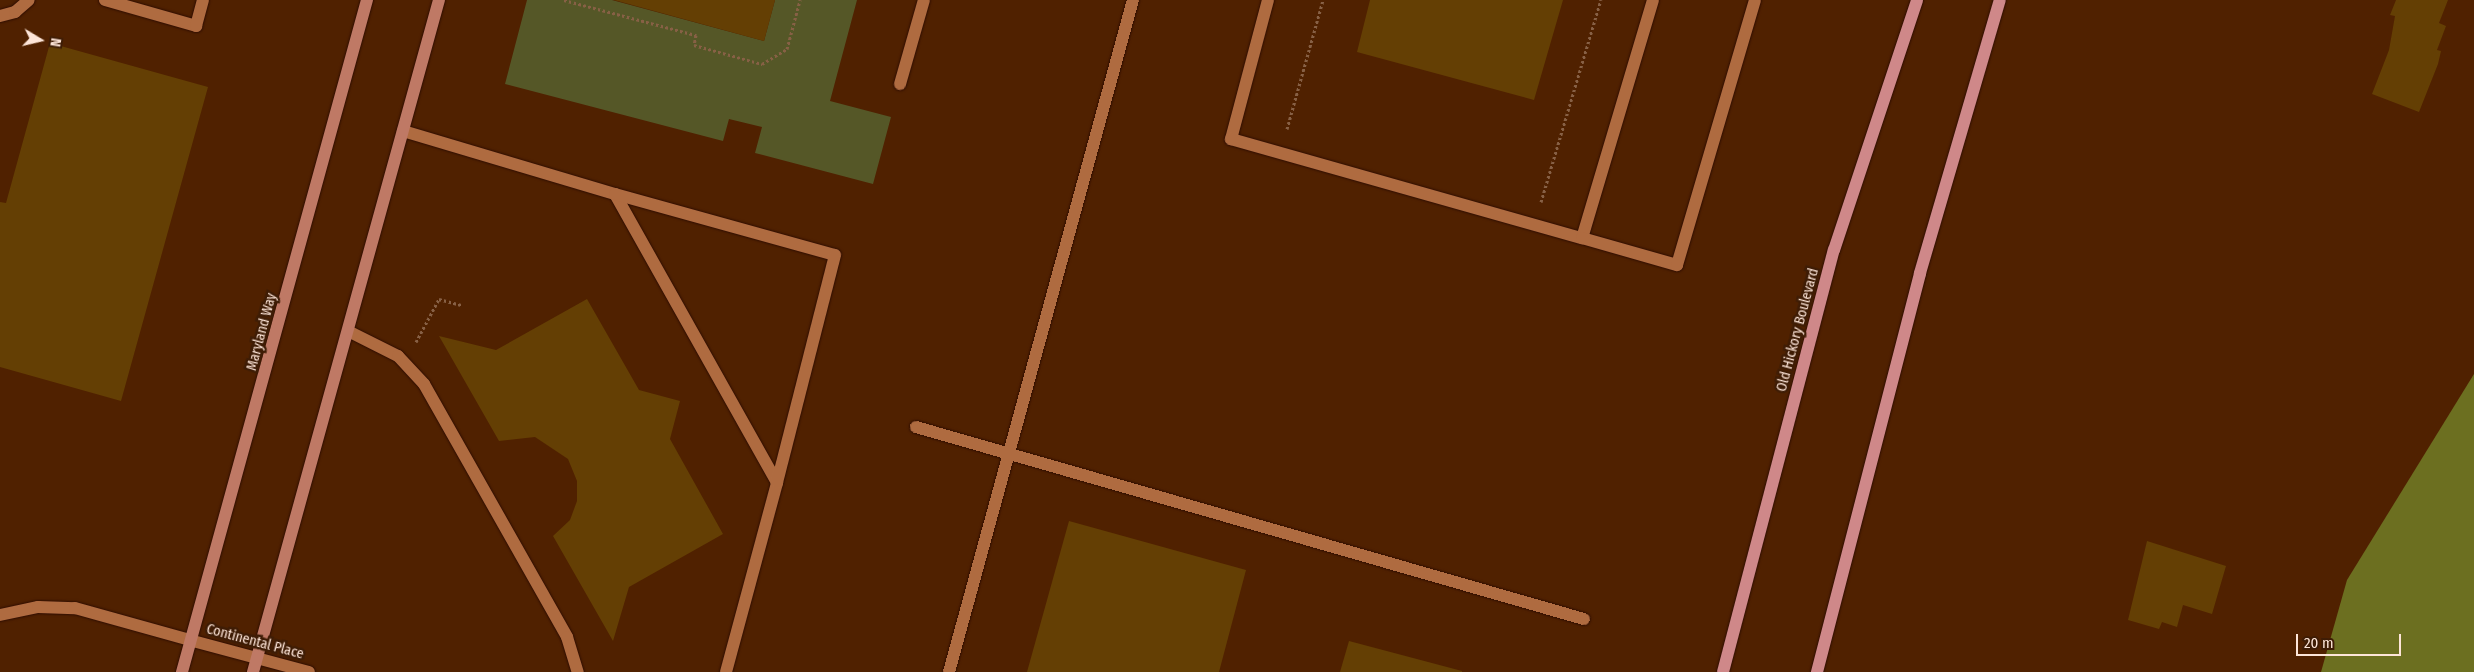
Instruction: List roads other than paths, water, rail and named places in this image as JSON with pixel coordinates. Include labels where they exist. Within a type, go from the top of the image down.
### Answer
[{"type":"main road","name":"Maryland Way","points":[[182,672],[193,641],[367,0]]},
{"type":"main road","points":[[253,672],[439,0]]},
{"type":"main road","name":"Old Hickory Boulevard","points":[[1723,672],[1834,250],[1917,0]]},
{"type":"main road","points":[[1817,672],[1920,274],[2000,0]]},
{"type":"street","points":[[0,16],[15,12],[29,0]]},
{"type":"street","points":[[108,0],[196,26],[203,0]]},
{"type":"street","points":[[900,84],[924,0]]},
{"type":"street","points":[[949,672],[1133,0]]},
{"type":"street","points":[[1268,0],[1231,139],[1677,264],[1755,0]]},
{"type":"street","points":[[1582,238],[1653,0]]},
{"type":"street","points":[[403,131],[615,194],[834,255],[777,483],[726,672]]},
{"type":"street","points":[[615,194],[777,483]]},
{"type":"street","points":[[348,331],[406,362],[424,384],[566,637],[578,672]]},
{"type":"street","points":[[916,427],[1584,619]]},
{"type":"street","name":"Continental Place","points":[[0,615],[38,607],[75,608],[308,672]]}]
